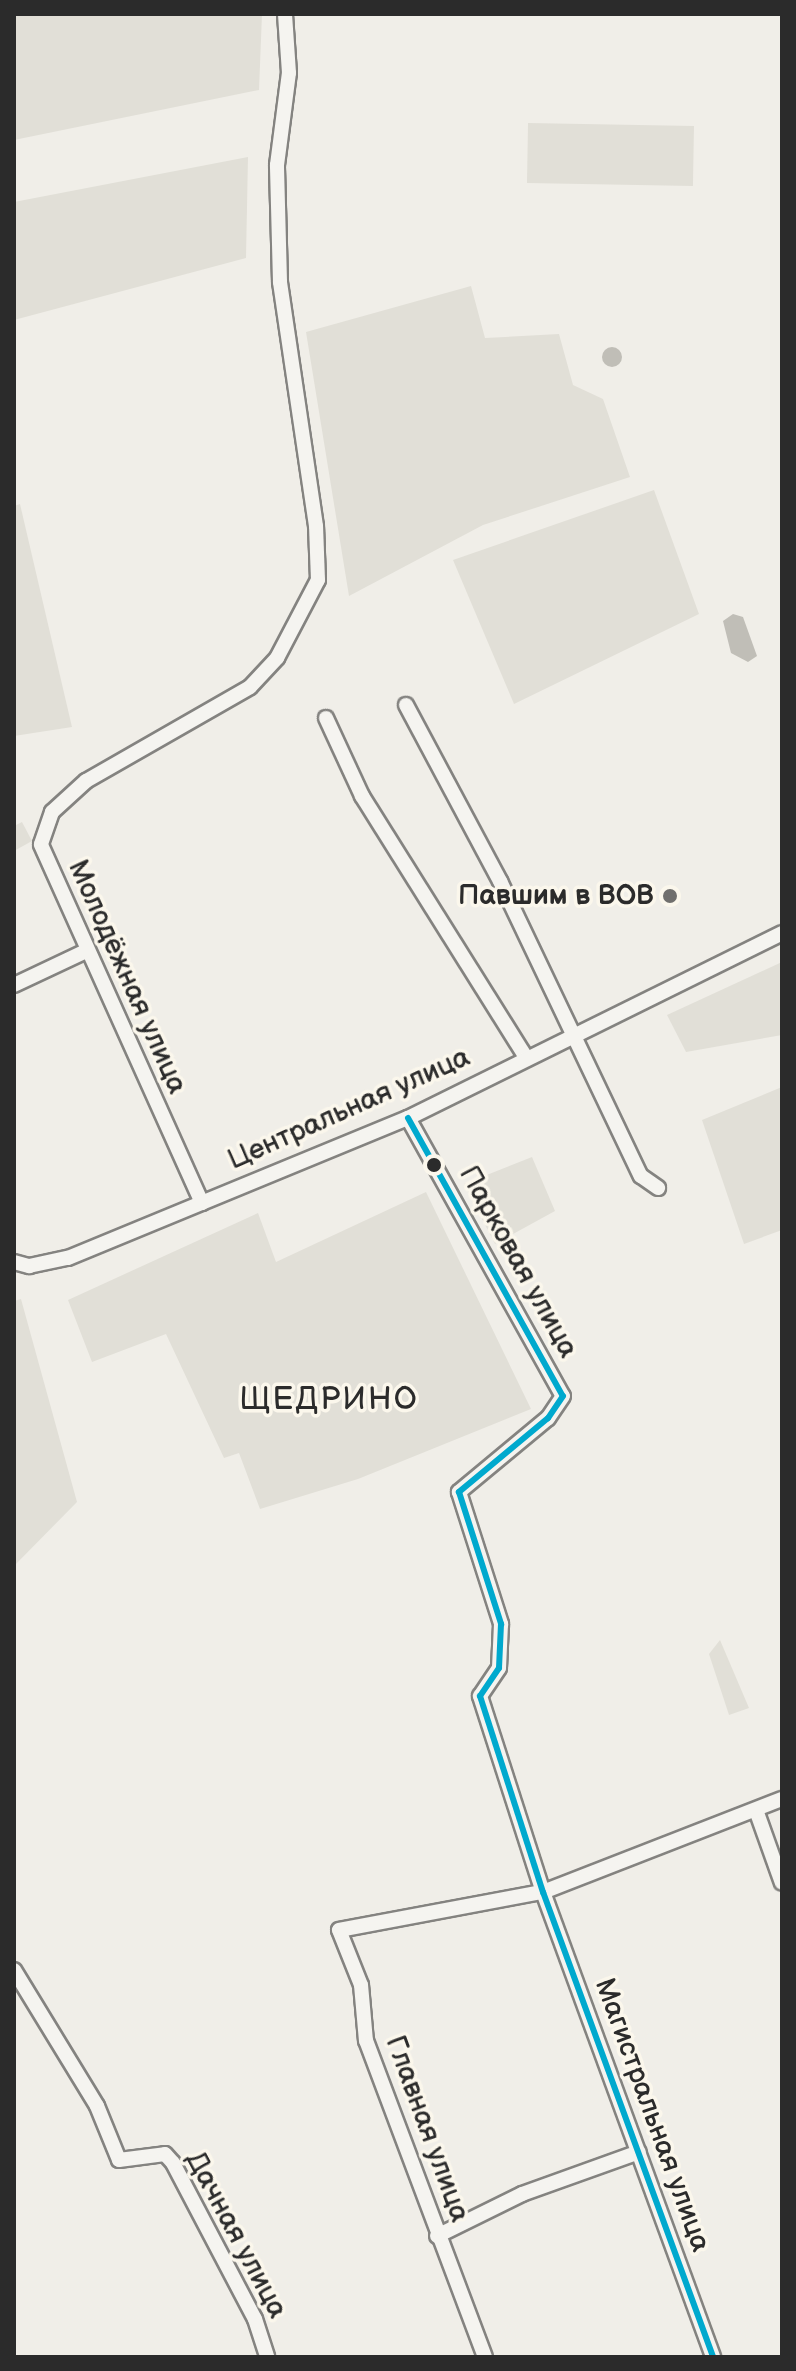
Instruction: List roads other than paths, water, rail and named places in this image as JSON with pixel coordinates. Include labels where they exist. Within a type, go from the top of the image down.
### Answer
[{"type":"street","name":"Молодёжная улица","points":[[202,1203],[86,951],[41,844],[52,812],[86,781],[218,708],[265,673],[314,593],[320,564],[316,526],[280,282],[277,165],[289,73],[285,14]]},
{"type":"street","points":[[406,705],[574,1033],[641,1176],[658,1188]]},
{"type":"street","points":[[326,718],[362,796],[526,1057]]},
{"type":"street","name":"Центральная улица","points":[[14,1262],[29,1266],[68,1258],[408,1118],[574,1033],[782,933]]},
{"type":"street","points":[[14,985],[86,951]]},
{"type":"street","name":"Парковая улица","points":[[408,1118],[563,1396],[548,1418],[459,1492],[501,1624]]},
{"type":"street","name":"Магистральная улица","points":[[501,1624],[499,1668],[480,1696],[543,1892],[713,2357]]},
{"type":"street","points":[[543,1892],[782,1799]]},
{"type":"street","points":[[756,1810],[782,1883]]},
{"type":"street","name":"Главная улица","points":[[485,2357],[366,2041],[361,1985],[339,1930],[543,1892]]},
{"type":"street","name":"Дачная улица","points":[[16,1972],[97,2106],[119,2160],[165,2154],[173,2163],[255,2319],[267,2357]]},
{"type":"street","points":[[437,2236],[522,2194],[639,2152]]},
{"type":"place","name":"Павшим в ВОВ","points":[[670,896]]},
{"type":"district","name":"ЩЕДРИНО","points":[[329,1400]]}]
